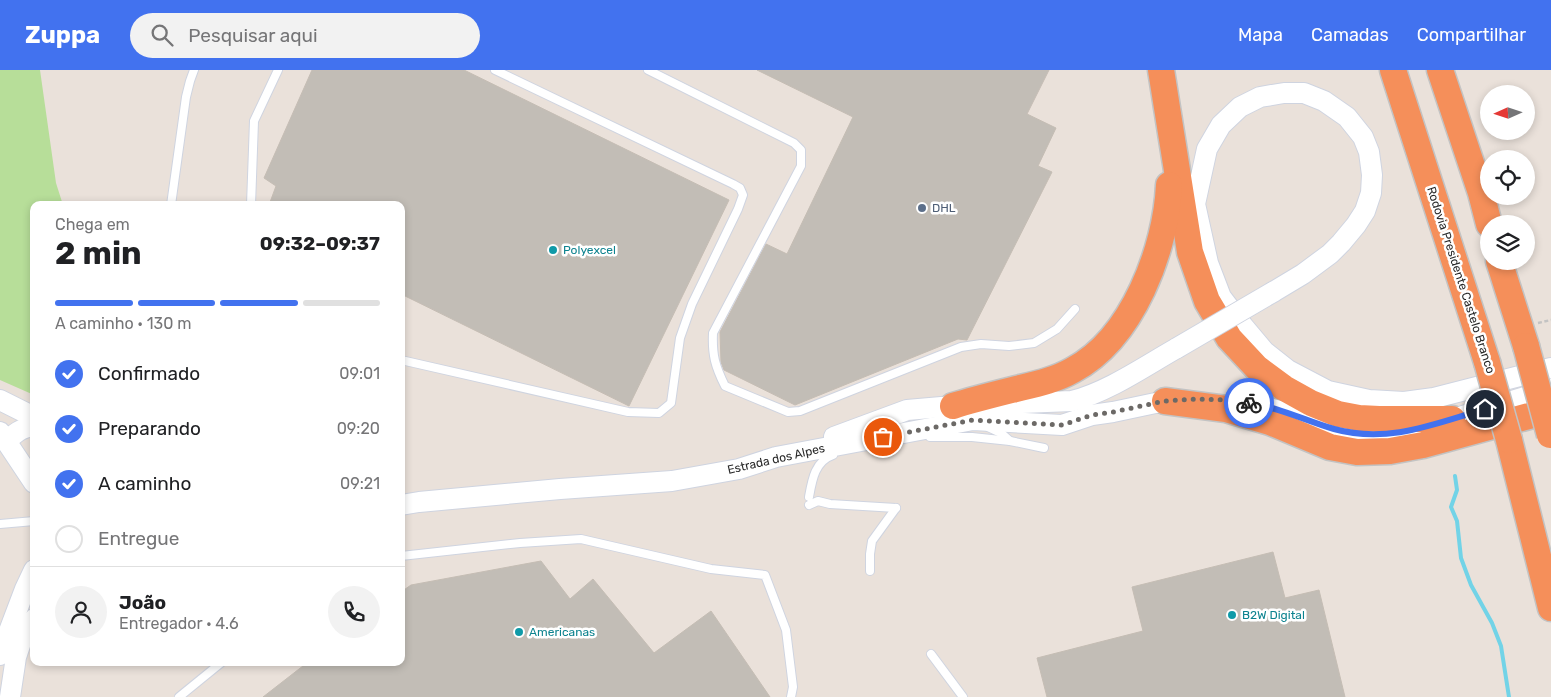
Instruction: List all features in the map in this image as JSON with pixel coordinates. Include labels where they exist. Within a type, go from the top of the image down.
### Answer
[{"type":"highway","points":[[1161,70],[1190,252],[1207,301],[1229,338],[1258,368],[1284,388],[1311,403],[1338,414],[1378,419],[1452,419]]},
{"type":"highway","points":[[1177,70],[1195,204]]},
{"type":"highway","points":[[1377,70],[1427,174]]},
{"type":"highway","name":"Rodovia Presidente Castelo Branco","points":[[1393,70],[1488,362],[1551,608]]},
{"type":"highway","points":[[1440,70],[1487,215]]},
{"type":"highway","points":[[963,413],[1073,371],[1093,356],[1111,338],[1126,318],[1145,285],[1156,260],[1161,240],[1168,206],[1172,132]]},
{"type":"highway","points":[[1502,270],[1526,346],[1550,438]]},
{"type":"highway","points":[[1165,401],[1226,409],[1270,422],[1330,447],[1357,452],[1423,445],[1551,410]]},
{"type":"main road","points":[[963,413],[1079,400],[1100,392],[1177,348],[1273,292],[1303,274],[1330,254],[1356,226],[1365,211],[1371,194],[1372,175],[1369,152],[1363,137],[1348,116],[1324,101],[1304,93],[1284,93],[1260,97],[1240,107],[1221,125],[1207,149],[1195,204],[1208,263],[1221,297],[1243,326],[1264,351],[1288,370],[1328,391],[1368,400],[1404,402],[1434,398],[1551,368]]},
{"type":"main road","points":[[963,413],[1062,425],[1092,415],[1165,401],[1225,400],[1254,404],[1335,429],[1359,434],[1390,434],[1420,429],[1551,389]]},
{"type":"main road","points":[[0,400],[30,415]]},
{"type":"main road","name":"Estrada dos Alpes","points":[[407,503],[672,481],[739,469],[907,410],[963,413]]},
{"type":"main road","points":[[30,426],[4,437],[30,476]]},
{"type":"main road","points":[[0,655],[10,619],[30,578]]},
{"type":"main road","points":[[10,697],[16,657],[24,633],[30,625]]},
{"type":"lane","points":[[172,201],[186,97],[194,70]]},
{"type":"lane","points":[[251,201],[254,121],[278,70]]},
{"type":"lane","points":[[405,361],[628,412],[659,413],[671,402],[680,338],[692,304],[743,195],[740,188],[733,184],[494,70]]},
{"type":"lane","points":[[648,70],[794,143],[801,150],[801,166],[713,333],[712,346],[715,366],[725,386],[788,412],[800,411],[962,347],[982,344],[1009,346],[1034,343],[1058,328],[1075,309]]},
{"type":"lane","points":[[963,413],[1001,433],[1010,441]]},
{"type":"lane","points":[[870,571],[872,541],[896,508],[809,501],[812,480],[818,466],[826,457],[880,441],[913,438],[972,437],[1010,441],[1044,448]]},
{"type":"lane","points":[[0,524],[30,521]]},
{"type":"lane","points":[[405,556],[520,543],[581,539],[712,569],[765,575],[786,630],[793,687],[791,697]]},
{"type":"lane","points":[[931,654],[963,697]]},
{"type":"lane","points":[[179,697],[217,666]]},
{"type":"green space","points":[[0,70],[40,70],[56,183],[62,201],[30,201],[30,393],[0,380]]},
{"type":"building","name":"Polyexcel","points":[[312,70],[464,70],[729,200],[629,406],[405,296],[405,201],[270,201],[276,186],[264,178]]},
{"type":"building","name":"DHL","points":[[757,70],[1049,70],[1027,114],[1056,128],[1038,166],[1052,172],[967,340],[958,339],[795,405],[724,370],[721,362],[720,332],[766,244],[787,254],[853,117]]},
{"type":"building","name":"B2W Digital","points":[[1273,552],[1285,598],[1319,590],[1345,697],[1047,697],[1037,658],[1143,631],[1132,587]]},
{"type":"building","name":"Americanas","points":[[541,561],[570,599],[593,579],[654,653],[711,611],[770,697],[263,697],[303,666],[405,666],[405,589],[411,585]]},
{"type":"waterway","points":[[1455,476],[1457,490],[1451,507],[1457,521],[1461,558],[1471,585],[1492,623],[1501,646],[1509,697]]},
{"type":"way so far","points":[[883,437],[973,420],[1062,425],[1092,415],[1165,401],[1196,399],[1249,403]]},
{"type":"place","name":"DHL","points":[[922,208]]},
{"type":"place","name":"Polyexcel","points":[[553,250]]},
{"type":"place","name":"B2W Digital","points":[[1232,615]]},
{"type":"place","name":"Americanas","points":[[519,632]]},
{"type":"route","points":[[1249,403],[1335,429],[1359,434],[1390,434],[1420,429],[1485,409]]}]
